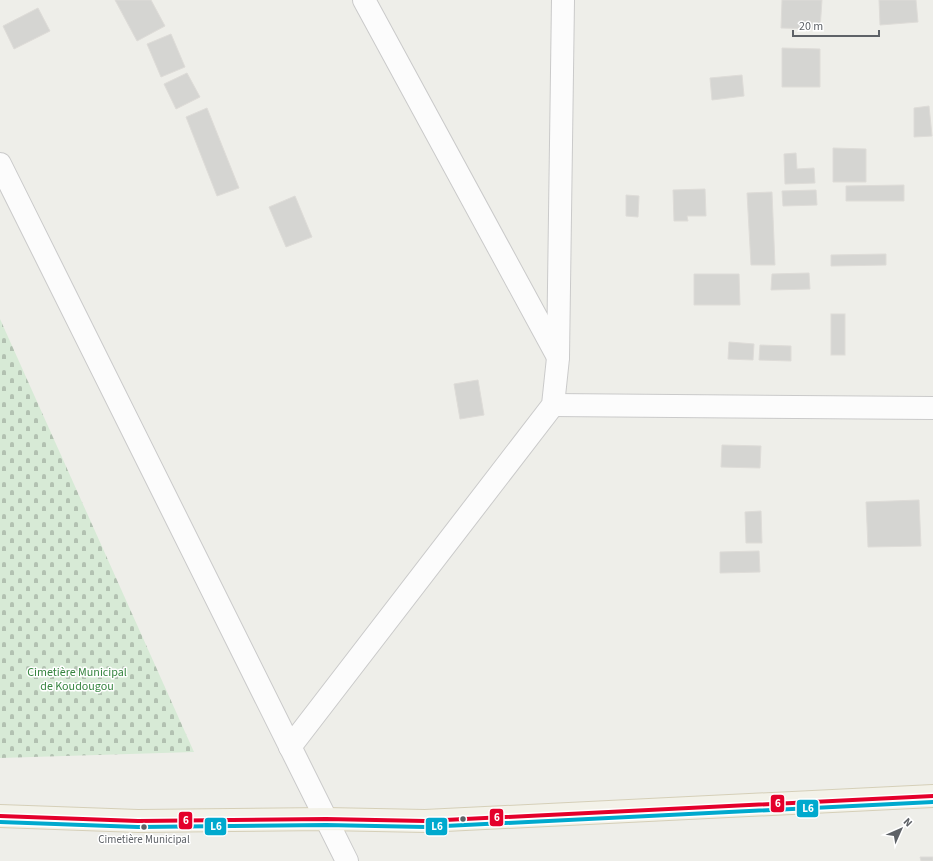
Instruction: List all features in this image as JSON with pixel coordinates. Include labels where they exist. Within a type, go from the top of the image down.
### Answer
[{"type":"main road","points":[[0,816],[138,820],[326,819],[425,821],[933,796]]},
{"type":"street","points":[[364,0],[558,358]]},
{"type":"street","points":[[290,747],[553,405],[558,358],[563,0]]},
{"type":"street","points":[[0,164],[347,861]]},
{"type":"street","points":[[553,405],[933,408]]},
{"type":"green space","name":"Cimetière Municipal de Koudougou","points":[[0,319],[194,752],[0,758]]},
{"type":"building","points":[[115,0],[151,0],[165,26],[137,41]]},
{"type":"building","points":[[782,0],[822,0],[820,29],[781,28]]},
{"type":"building","points":[[879,0],[916,0],[918,22],[880,25]]},
{"type":"building","points":[[38,8],[50,31],[14,49],[3,26]]},
{"type":"building","points":[[171,34],[185,67],[161,77],[147,44]]},
{"type":"building","points":[[782,48],[820,49],[820,87],[782,87]]},
{"type":"building","points":[[187,73],[200,97],[176,109],[164,84]]},
{"type":"building","points":[[742,75],[744,96],[712,100],[710,78]]},
{"type":"building","points":[[929,106],[932,136],[914,137],[914,108]]},
{"type":"building","points":[[207,108],[239,188],[217,196],[186,117]]},
{"type":"building","points":[[833,148],[866,149],[866,182],[833,182]]},
{"type":"building","points":[[796,153],[797,169],[814,168],[815,183],[785,184],[784,154]]},
{"type":"building","points":[[904,185],[904,201],[846,201],[846,186]]},
{"type":"building","points":[[705,189],[706,216],[687,216],[688,221],[674,221],[673,190]]},
{"type":"building","points":[[816,190],[817,205],[783,206],[782,191]]},
{"type":"building","points":[[772,192],[775,265],[751,265],[747,193]]},
{"type":"building","points":[[626,195],[639,196],[638,217],[626,216]]},
{"type":"building","points":[[295,196],[312,237],[286,247],[269,207]]},
{"type":"building","points":[[886,254],[886,265],[831,266],[831,255]]},
{"type":"building","points":[[809,273],[810,289],[771,290],[772,274]]},
{"type":"building","points":[[694,274],[739,274],[740,305],[694,305]]},
{"type":"building","points":[[831,314],[845,314],[845,355],[831,355]]},
{"type":"building","points":[[729,342],[754,344],[753,360],[728,359]]},
{"type":"building","points":[[760,345],[791,346],[791,361],[759,360]]},
{"type":"building","points":[[478,380],[484,415],[460,419],[454,384]]},
{"type":"building","points":[[722,445],[761,446],[760,468],[721,467]]},
{"type":"building","points":[[919,500],[921,546],[868,547],[866,502]]},
{"type":"building","points":[[761,511],[762,543],[746,543],[745,512]]},
{"type":"building","points":[[759,551],[760,572],[720,573],[720,552]]},
{"type":"building","points":[[920,857],[933,857],[933,861],[921,861]]},
{"type":"transit line","name":"6","points":[[0,816],[138,821],[326,819],[425,821],[933,796]]},
{"type":"transit line","name":"L6","points":[[0,822],[138,827],[326,825],[425,827],[933,802]]},
{"type":"place","name":"Cimetière Municipal","points":[[144,827]]}]
